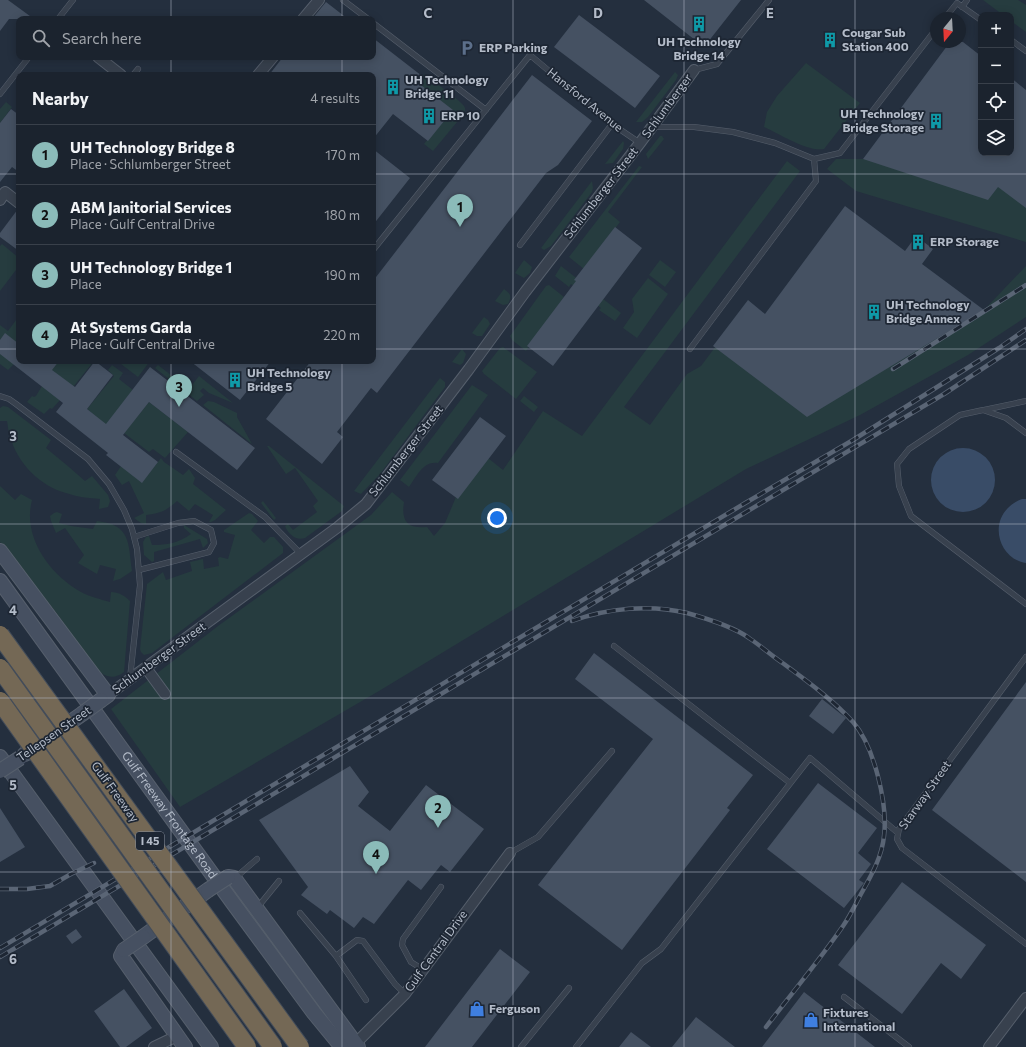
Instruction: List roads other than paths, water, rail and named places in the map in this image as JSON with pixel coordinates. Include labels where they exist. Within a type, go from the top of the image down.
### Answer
[{"type":"highway","name":"Gulf Freeway","points":[[0,635],[300,1047]]},
{"type":"highway","name":"Gulf Freeway","points":[[0,668],[273,1047]]},
{"type":"highway","points":[[0,701],[247,1047]]},
{"type":"main road","points":[[0,552],[104,698]]},
{"type":"main road","name":"Gulf Freeway Frontage Road","points":[[0,581],[233,903],[314,1013],[342,1047]]},
{"type":"main road","name":"Tellepsen Street","points":[[0,771],[104,698]]},
{"type":"main road","points":[[0,757],[211,1047]]},
{"type":"main road","points":[[181,1041],[121,956],[124,950],[143,936],[208,890],[231,878],[257,909],[357,1045]]},
{"type":"street","points":[[306,16],[319,0]]},
{"type":"street","points":[[102,60],[117,72]]},
{"type":"street","points":[[260,72],[270,60]]},
{"type":"street","name":"Schlumberger","points":[[640,143],[694,70]]},
{"type":"street","name":"Schlumberger Street","points":[[104,698],[301,554],[366,504],[469,370],[525,292],[640,143]]},
{"type":"street","points":[[0,200],[5,192],[16,201]]},
{"type":"street","points":[[146,668],[165,694]]},
{"type":"street","name":"Gulf Central Drive","points":[[357,1045],[405,994],[510,852]]},
{"type":"street","points":[[988,1047],[1026,998]]},
{"type":"street","points":[[154,1047],[181,1041]]},
{"type":"lane","points":[[60,16],[73,0]]},
{"type":"lane","points":[[343,0],[364,16]]},
{"type":"lane","points":[[694,70],[717,64],[769,0]]},
{"type":"lane","points":[[962,7],[967,0]]},
{"type":"lane","points":[[950,12],[957,3],[978,18]]},
{"type":"lane","points":[[376,25],[486,110],[376,246]]},
{"type":"lane","points":[[652,127],[694,127],[733,132],[775,144],[814,159],[840,153],[930,38]]},
{"type":"lane","points":[[1014,42],[1026,51]]},
{"type":"lane","name":"Hansford Avenue","points":[[486,110],[530,55],[612,124],[640,143]]},
{"type":"lane","points":[[17,72],[26,60]]},
{"type":"lane","points":[[135,72],[138,68]]},
{"type":"lane","points":[[0,94],[16,73]]},
{"type":"lane","points":[[520,245],[612,124]]},
{"type":"lane","points":[[690,349],[816,181],[814,159]]},
{"type":"lane","points":[[0,396],[9,399],[16,404],[88,459],[109,484],[124,510],[132,528],[137,549],[140,585],[130,679]]},
{"type":"lane","points":[[1026,401],[960,415],[909,449],[897,464],[899,486],[911,516],[1026,604]]},
{"type":"lane","points":[[983,410],[1006,418],[1026,433]]},
{"type":"lane","points":[[176,452],[265,517],[301,554]]},
{"type":"lane","points":[[134,538],[178,523],[194,521],[211,530],[214,542],[209,552],[139,570]]},
{"type":"lane","points":[[614,646],[790,783]]},
{"type":"lane","name":"Starway Street","points":[[1026,657],[899,829],[897,839],[902,848],[1026,944]]},
{"type":"lane","points":[[510,852],[538,837],[612,751]]},
{"type":"lane","points":[[576,1047],[642,962],[661,949],[810,758],[898,833]]},
{"type":"lane","points":[[231,878],[257,859]]},
{"type":"lane","points":[[257,909],[279,881]]},
{"type":"lane","points":[[422,969],[411,962],[402,945],[403,939],[441,887]]},
{"type":"lane","points":[[300,913],[336,956],[366,1000]]},
{"type":"lane","points":[[336,956],[357,940],[363,941],[395,984],[405,994]]},
{"type":"lane","points":[[521,1047],[569,988]]},
{"type":"lane","points":[[844,997],[909,1047]]},
{"type":"water","points":[[963,448],[975,450],[986,457],[993,468],[995,480],[993,492],[986,503],[975,510],[963,512],[951,510],[940,503],[933,492],[931,480],[933,468],[940,457],[951,450]]},
{"type":"water","points":[[1022,499],[1026,499],[1026,563],[1017,560],[1010,555],[1000,540],[999,532],[1003,514],[1012,504]]},
{"type":"railway","points":[[893,369],[1026,285]]},
{"type":"railway","points":[[0,948],[853,440],[999,348],[1026,329]]},
{"type":"railway","points":[[0,957],[944,394],[1026,340]]},
{"type":"railway","points":[[572,621],[614,610],[644,608],[673,610],[711,620],[743,634],[811,684],[845,714],[861,732],[878,776],[884,808],[885,823],[881,851],[869,880],[843,926],[815,965],[766,1027]]},
{"type":"railway","points":[[0,889],[27,889],[50,886],[94,863]]},
{"type":"place","name":"UH Technology Bridge 14","points":[[699,24]]},
{"type":"place","name":"Cougar Sub Station 400","points":[[830,40]]},
{"type":"place","name":"ERP Parking","points":[[467,48]]},
{"type":"place","name":"UH Technology Bridge 11","points":[[393,87]]},
{"type":"place","name":"ERP 10","points":[[429,116]]},
{"type":"place","name":"UH Technology Bridge Storage","points":[[936,121]]},
{"type":"place","name":"UH Technology Bridge 8","points":[[460,227]]},
{"type":"place","name":"ERP Storage","points":[[918,242]]},
{"type":"place","name":"UH Technology Bridge Annex","points":[[874,312]]},
{"type":"place","name":"UH Technology Bridge 5","points":[[235,380]]},
{"type":"place","name":"UH Technology Bridge 1","points":[[179,407]]},
{"type":"place","name":"ABM Janitorial Services","points":[[438,828]]},
{"type":"place","name":"At Systems Garda","points":[[376,874]]},
{"type":"place","name":"Ferguson","points":[[477,1009]]},
{"type":"place","name":"Fixtures International","points":[[811,1020]]}]
